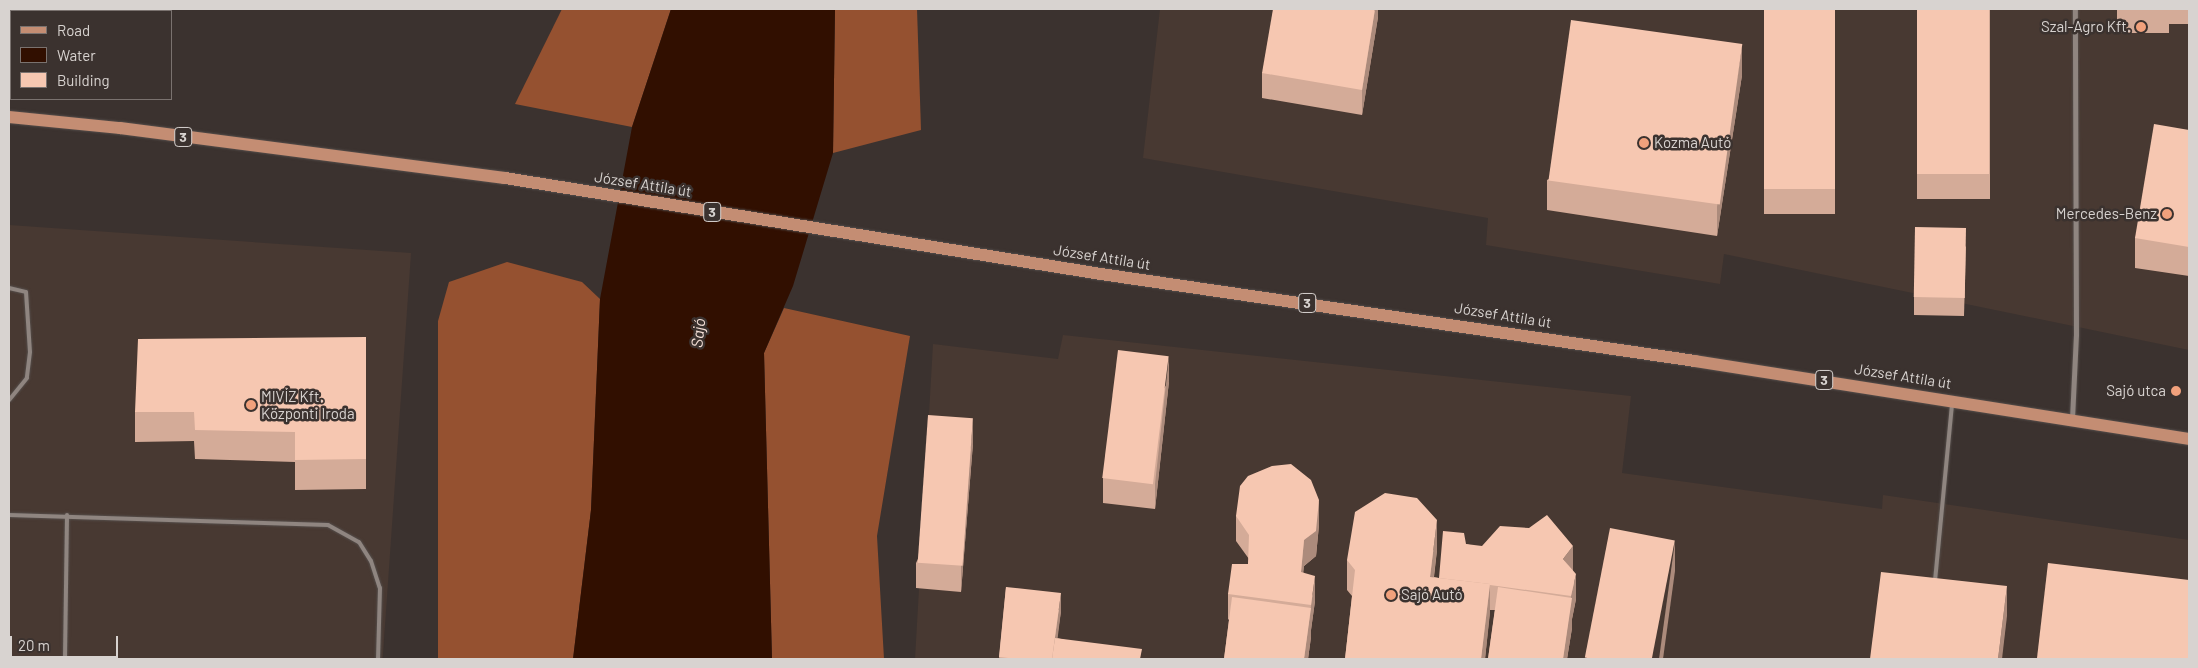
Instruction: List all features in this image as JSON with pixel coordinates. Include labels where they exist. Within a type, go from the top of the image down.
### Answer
[{"type":"main road","name":"József Attila út","points":[[9,117],[120,128],[505,178],[919,245],[1952,400],[2189,438]]},
{"type":"street","points":[[2072,419],[2076,335],[2075,9]]},
{"type":"lane","points":[[9,288],[26,292],[30,352],[27,378],[9,400]]},
{"type":"lane","points":[[1935,585],[1952,400]]},
{"type":"lane","points":[[9,515],[67,515],[328,525],[346,533],[359,542],[371,561],[380,588],[378,659]]},
{"type":"lane","points":[[65,659],[67,515]]},
{"type":"shaded area","points":[[562,9],[671,9],[632,127],[515,104]]},
{"type":"shaded area","points":[[835,9],[917,9],[921,130],[833,153]]},
{"type":"shaded area","points":[[1160,9],[2189,9],[2189,350],[1724,254],[1720,284],[1486,245],[1488,218],[1143,158]]},
{"type":"shaded area","points":[[9,225],[411,253],[383,659],[9,659]]},
{"type":"shaded area","points":[[507,262],[582,282],[600,299],[591,510],[573,659],[438,659],[438,321],[449,282]]},
{"type":"shaded area","points":[[784,308],[910,336],[877,536],[884,659],[772,659],[764,353]]},
{"type":"shaded area","points":[[1063,335],[1631,396],[1622,473],[1882,509],[1883,495],[2189,540],[2189,659],[915,659],[933,344],[1058,359]]},
{"type":"water","name":"Sajó","points":[[671,9],[835,9],[833,153],[793,286],[764,353],[772,659],[573,659],[591,510],[600,299],[632,127]]},
{"type":"building","points":[[1273,9],[1375,9],[1362,90],[1262,73]]},
{"type":"building","points":[[1764,9],[1835,9],[1835,189],[1764,189]]},
{"type":"building","points":[[1917,9],[1989,9],[1989,174],[1917,174]]},
{"type":"building","name":"Kozma Autó","points":[[1571,20],[1742,44],[1720,205],[1548,180]]},
{"type":"building","name":"Mercedes-Benz","points":[[2154,124],[2189,130],[2189,247],[2135,238]]},
{"type":"building","points":[[1915,227],[1966,228],[1965,298],[1914,297]]},
{"type":"building","name":"MIVÍZ Kft. Központi Iroda","points":[[366,337],[366,459],[295,460],[295,432],[195,430],[194,412],[135,412],[138,339]]},
{"type":"building","points":[[1118,350],[1169,356],[1153,484],[1102,478]]},
{"type":"building","points":[[928,415],[973,418],[963,566],[918,563]]},
{"type":"building","points":[[1291,464],[1311,480],[1319,500],[1316,531],[1304,540],[1301,572],[1315,576],[1311,605],[1228,594],[1232,564],[1248,564],[1249,535],[1236,516],[1240,486],[1248,476],[1272,466]]},
{"type":"building","name":"Sajó Autó","points":[[1385,493],[1417,498],[1437,520],[1430,577],[1490,584],[1481,659],[1345,659],[1355,570],[1347,560],[1355,512]]},
{"type":"building","points":[[1547,515],[1573,546],[1563,559],[1576,574],[1571,596],[1439,578],[1443,531],[1464,533],[1466,544],[1482,546],[1500,526],[1529,528]]},
{"type":"building","points":[[1610,528],[1675,541],[1652,659],[1585,658]]},
{"type":"building","points":[[2048,563],[2189,580],[2189,659],[2037,658]]},
{"type":"building","points":[[1881,572],[2007,586],[1998,659],[1870,659]]},
{"type":"building","points":[[1006,587],[1061,593],[1052,659],[999,657]]},
{"type":"building","points":[[1498,587],[1572,598],[1563,659],[1488,659]]},
{"type":"building","points":[[1232,597],[1311,608],[1304,659],[1224,659]]},
{"type":"building","points":[[1055,638],[1142,649],[1140,659],[1052,659]]},
{"type":"place","name":"Szal-Agro Kft.","points":[[2141,27]]},
{"type":"place","name":"Kozma Autó","points":[[1644,143]]},
{"type":"place","name":"Mercedes-Benz","points":[[2167,214]]},
{"type":"place","name":"Sajó utca","points":[[2176,391]]},
{"type":"place","name":"MIVÍZ Kft. Központi Iroda","points":[[251,405]]},
{"type":"place","name":"Sajó Autó","points":[[1391,595]]}]
